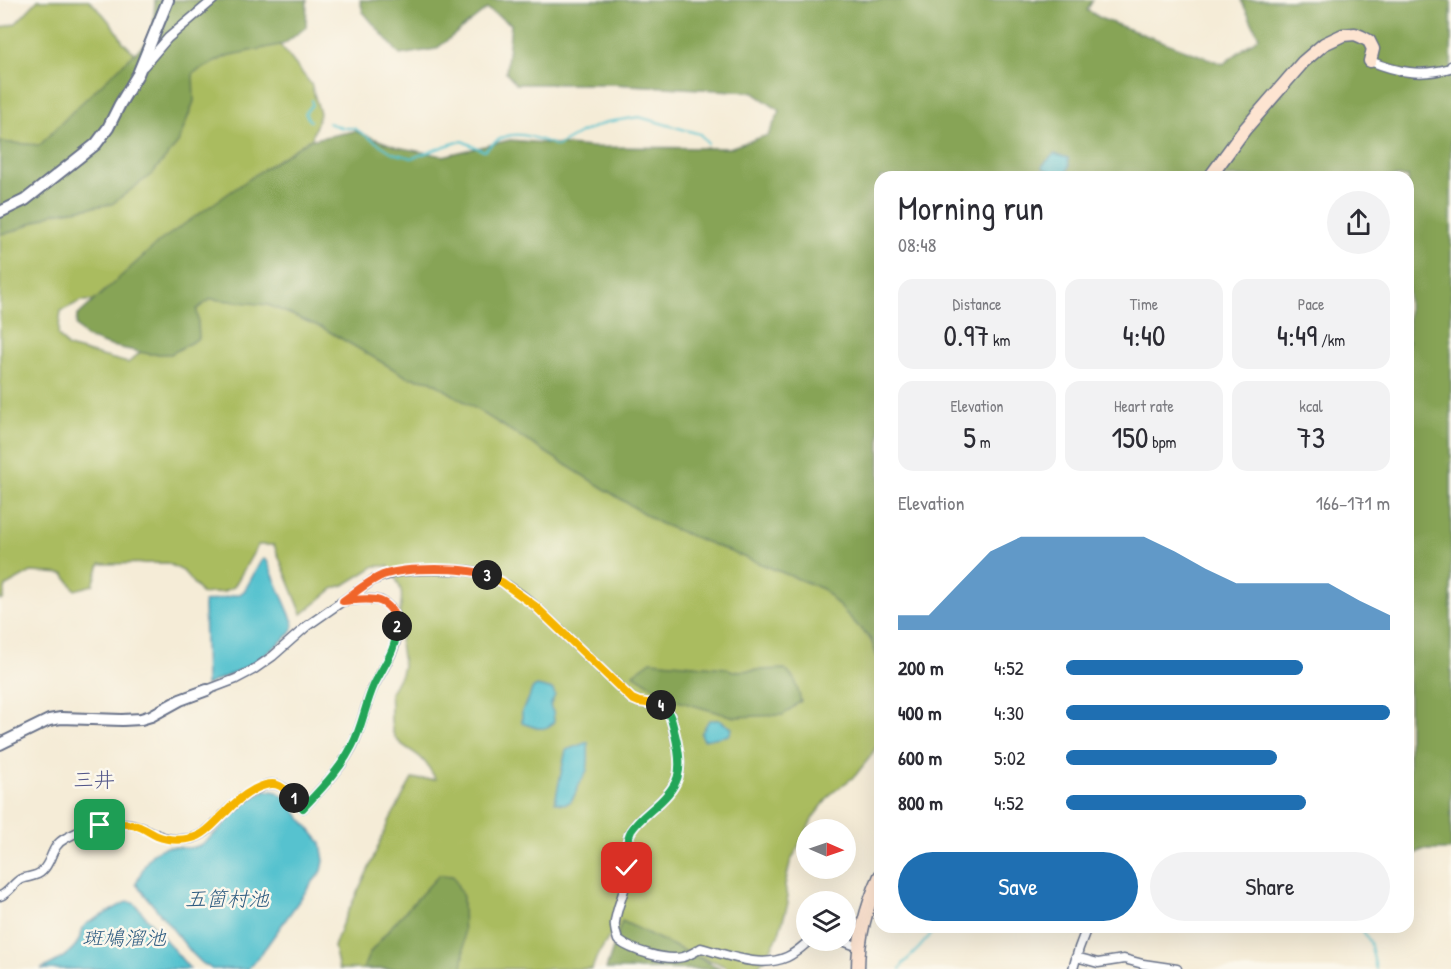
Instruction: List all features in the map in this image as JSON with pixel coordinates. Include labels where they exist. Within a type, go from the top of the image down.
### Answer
[{"type":"main road","points":[[1214,171],[1245,129],[1303,62],[1324,44],[1343,35],[1356,34],[1370,41],[1373,49],[1370,61]]},
{"type":"main road","points":[[858,969],[859,947],[874,890]]},
{"type":"street","points":[[138,74],[168,0]]},
{"type":"street","points":[[0,212],[25,200],[96,144],[108,128],[138,74],[168,38],[213,0]]},
{"type":"street","points":[[1370,61],[1419,73],[1436,72],[1451,66]]},
{"type":"street","points":[[0,744],[49,720],[61,718],[122,720],[151,716],[187,696],[236,679],[254,670],[307,626],[373,580],[395,572],[422,569],[483,573],[502,582],[535,606],[632,699],[663,706],[670,716],[680,765],[678,779],[664,800],[638,821],[628,838],[626,879],[615,928],[618,940],[631,949],[675,958],[686,957],[700,948],[745,960],[765,962],[787,957],[796,950]]},
{"type":"street","points":[[0,896],[18,881],[43,870],[58,843],[91,826],[120,824],[137,826],[165,838],[183,840],[195,838],[203,834],[249,792],[274,783],[286,789],[303,808],[332,777],[352,746],[371,693],[396,641],[398,627],[395,615],[389,606],[371,599],[343,601]]},
{"type":"street","points":[[1073,969],[1086,933]]},
{"type":"street","points":[[1076,957],[1098,963],[1124,959],[1177,969]]},
{"type":"green space","points":[[38,0],[89,0],[117,31],[123,42],[146,64],[256,15],[311,84],[320,113],[305,159],[120,300],[81,301],[61,311],[58,335],[68,347],[128,363],[164,331],[235,279],[874,553],[874,751],[855,776],[832,793],[812,819],[796,819],[796,851],[790,863],[785,885],[788,904],[778,936],[756,969],[730,969],[716,962],[611,934],[597,956],[592,969],[339,969],[334,947],[342,924],[387,825],[412,779],[436,779],[422,759],[398,741],[393,733],[390,694],[403,666],[400,642],[403,628],[398,618],[401,590],[388,566],[375,566],[346,584],[333,589],[302,614],[274,545],[258,545],[234,587],[223,592],[202,594],[183,571],[167,563],[100,564],[93,585],[75,590],[64,574],[31,572],[6,586],[3,600],[0,600],[0,28],[16,23]]},
{"type":"green space","points":[[155,0],[307,0],[306,27],[284,44],[227,56],[193,73],[194,101],[178,143],[152,174],[112,204],[55,213],[12,232],[0,234],[0,142],[40,145],[153,36]]},
{"type":"green space","points":[[360,0],[1093,0],[1087,10],[1102,19],[1223,64],[1259,37],[1241,0],[1451,0],[1451,850],[1422,850],[1414,854],[1414,171],[874,171],[874,648],[871,640],[823,589],[659,523],[431,381],[407,377],[323,328],[268,305],[211,299],[197,309],[199,338],[171,354],[149,354],[107,345],[86,337],[76,326],[77,316],[160,241],[309,140],[355,131],[397,147],[443,156],[510,140],[591,147],[729,148],[768,135],[780,111],[752,92],[611,84],[516,84],[506,73],[511,24],[487,9],[436,49],[400,55],[363,12]]},
{"type":"green space","points":[[651,661],[726,668],[732,671],[785,669],[795,680],[801,701],[783,715],[734,717],[674,700],[633,674]]},
{"type":"green space","points":[[439,875],[453,876],[463,897],[462,969],[363,969],[369,954]]},
{"type":"green space","points":[[622,921],[722,969],[606,969]]},
{"type":"water","points":[[1054,154],[1068,158],[1069,166],[1067,171],[1049,171],[1043,168],[1043,165]]},
{"type":"water","points":[[264,559],[267,561],[293,622],[291,633],[249,666],[206,685],[204,602],[240,594],[245,590]]},
{"type":"water","points":[[537,686],[553,690],[555,695],[550,706],[554,722],[543,728],[522,723],[522,711],[532,689]]},
{"type":"water","points":[[709,720],[719,720],[732,728],[729,735],[704,740],[701,734]]},
{"type":"water","points":[[588,742],[587,770],[573,799],[565,804],[555,802],[566,750]]},
{"type":"water","name":"五箇村池","points":[[265,790],[282,795],[321,843],[324,861],[322,871],[248,969],[212,969],[192,953],[136,884],[146,863],[155,852],[168,847],[189,848],[200,845],[213,836],[245,803]]},
{"type":"water","name":"斑鳩溜池","points":[[128,901],[135,904],[190,969],[41,969],[70,951],[78,942],[86,924]]},
{"type":"waterway","points":[[311,121],[305,113],[312,105],[312,100]]},
{"type":"waterway","points":[[328,123],[343,128],[354,128],[393,153],[412,158],[462,141],[484,151],[500,139],[514,135],[528,136],[557,146],[607,122],[639,117],[700,134],[708,144]]},
{"type":"waterway","points":[[900,969],[932,933]]},
{"type":"waterway","points":[[1364,933],[1370,942],[1376,969]]},
{"type":"district","name":"三井","points":[[94,780]]},
{"type":"route","points":[[100,825],[110,823],[137,826],[165,838],[183,840],[195,838],[212,826],[237,800],[266,784],[274,783],[286,789],[303,808],[332,777],[352,746],[371,693],[396,641],[398,627],[395,615],[389,606],[371,599],[343,601],[373,580],[395,572],[422,569],[473,571],[502,582],[523,596],[632,699],[647,704],[657,704],[667,710],[678,750],[680,765],[678,779],[664,800],[638,821],[631,830],[628,838],[627,868]]}]
